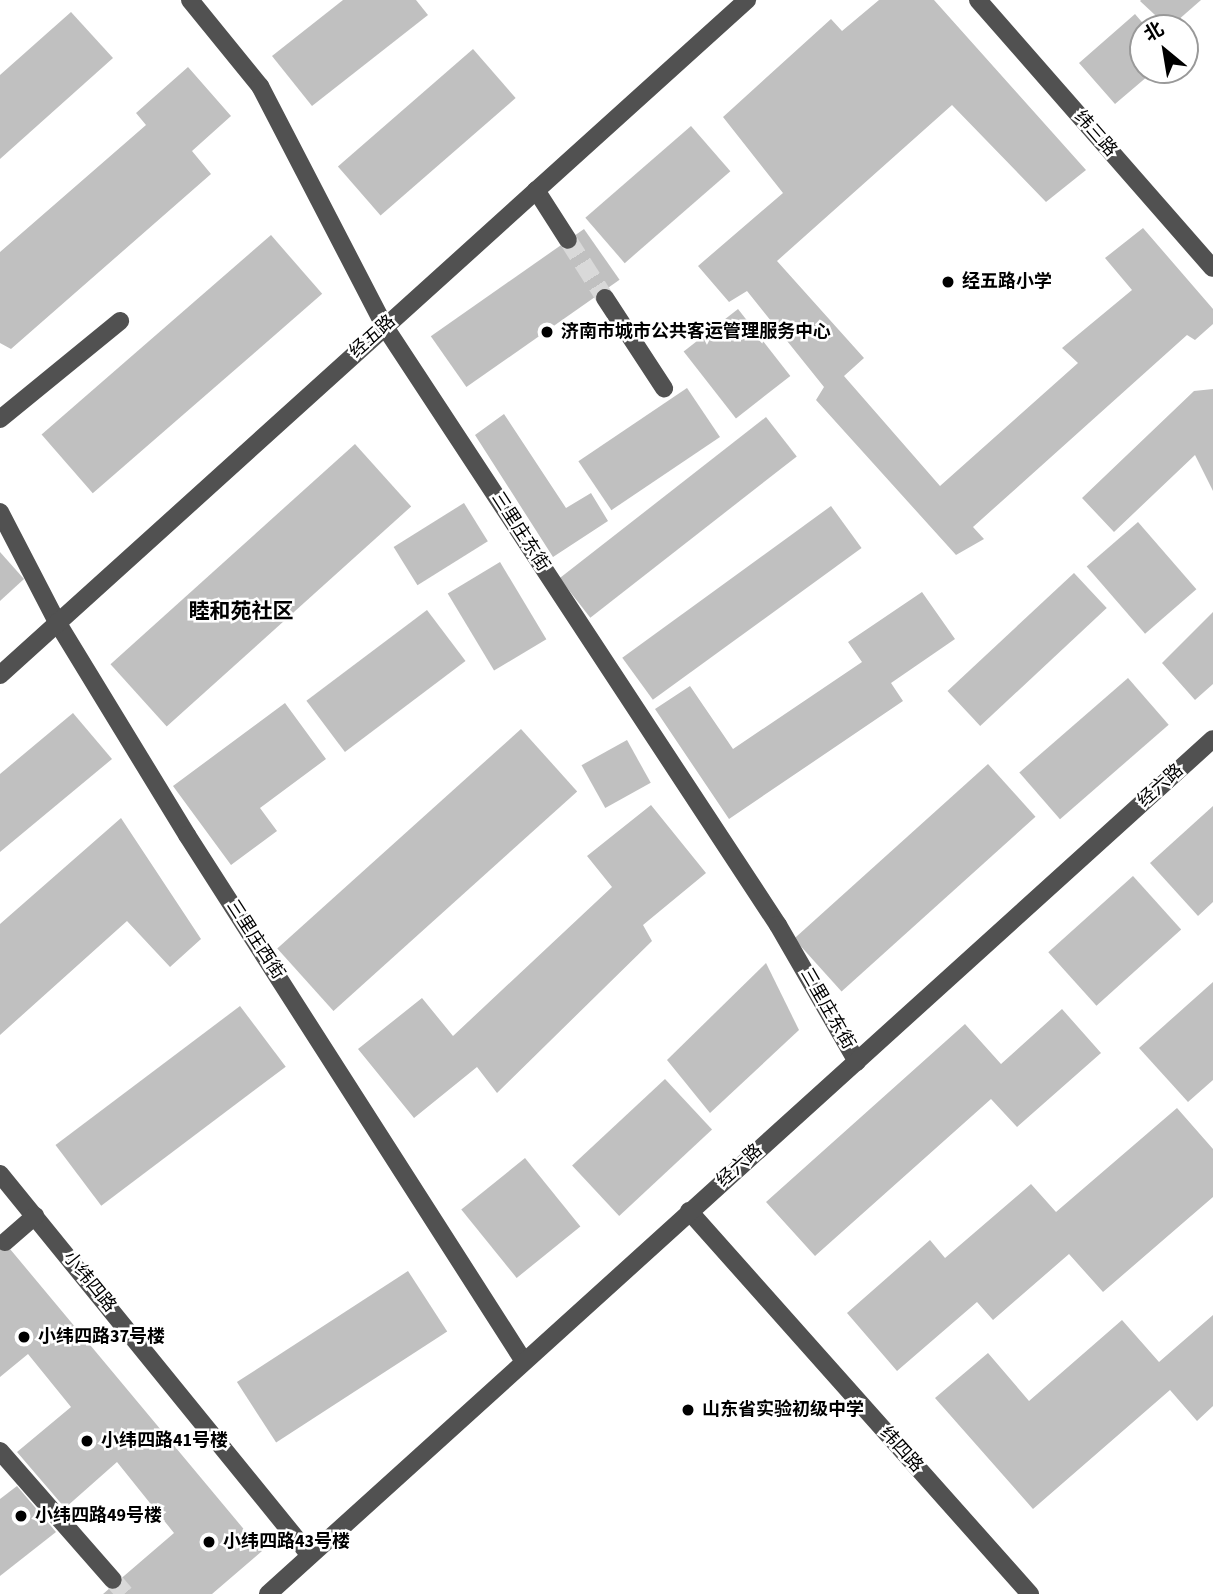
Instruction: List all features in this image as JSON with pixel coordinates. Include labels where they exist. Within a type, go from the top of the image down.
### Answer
[{"type":"street","name":"三里庄东街","points":[[190,0],[260,86],[385,327],[778,925],[857,1062]]},
{"type":"street","name":"经五路","points":[[0,675],[747,0]]},
{"type":"street","name":"纬三路","points":[[978,0],[1213,268]]},
{"type":"street","points":[[536,190],[568,240]]},
{"type":"street","points":[[605,298],[664,388]]},
{"type":"street","points":[[0,419],[120,321]]},
{"type":"street","name":"三里庄西街","points":[[0,512],[57,622],[523,1360]]},
{"type":"street","name":"经六路","points":[[268,1594],[523,1360],[1213,739]]},
{"type":"street","name":"小纬四路","points":[[0,1174],[309,1554]]},
{"type":"street","name":"纬四路","points":[[689,1211],[1030,1594]]},
{"type":"street","points":[[5,1242],[35,1216]]},
{"type":"street","points":[[0,1451],[113,1580]]},
{"type":"building","points":[[343,0],[416,0],[428,15],[312,106],[272,56]]},
{"type":"building","points":[[879,0],[934,0],[1086,170],[1046,202],[952,105],[777,261],[864,358],[844,376],[940,486],[1078,363],[1062,348],[1132,290],[1105,258],[1143,228],[1213,309],[1213,324],[1195,340],[1187,335],[973,527],[984,539],[956,555],[816,400],[824,387],[747,291],[729,302],[698,266],[783,193],[723,117],[831,19],[842,31]]},
{"type":"building","points":[[1141,0],[1201,0],[1185,14],[1154,14]]},
{"type":"building","points":[[71,12],[113,58],[0,159],[0,75]]},
{"type":"building","points":[[1129,19],[1129,84],[1139,84],[1115,104],[1079,63]]},
{"type":"building","points":[[473,49],[516,98],[381,215],[338,166]]},
{"type":"building","points":[[188,67],[231,116],[192,151],[211,174],[11,349],[0,343],[0,252],[146,125],[136,113]]},
{"type":"building","points":[[691,126],[730,171],[625,263],[585,218]]},
{"type":"building","points":[[584,229],[620,280],[466,387],[431,336]]},
{"type":"building","points":[[271,235],[322,294],[93,493],[42,434]]},
{"type":"building","points":[[738,309],[790,376],[736,418],[684,351]]},
{"type":"building","points":[[687,388],[720,437],[611,510],[578,461]]},
{"type":"building","points":[[1213,389],[1213,491],[1195,455],[1114,532],[1082,498],[1194,391]]},
{"type":"building","points":[[504,414],[566,508],[591,493],[608,521],[553,557],[475,435]]},
{"type":"building","points":[[766,417],[797,456],[590,618],[560,578]]},
{"type":"building","points":[[355,444],[411,506],[167,727],[111,664]]},
{"type":"building","points":[[464,503],[488,541],[417,585],[394,547]]},
{"type":"building","points":[[831,506],[862,548],[653,700],[622,658]]},
{"type":"building","points":[[1138,522],[1196,589],[1145,634],[1087,567]]},
{"type":"building","points":[[0,552],[24,579],[0,601]]},
{"type":"building","points":[[500,562],[546,639],[494,671],[448,593]]},
{"type":"building","points":[[1074,573],[1107,608],[980,726],[947,691]]},
{"type":"building","points":[[922,592],[955,639],[891,683],[903,701],[729,819],[655,709],[690,686],[733,749],[862,662],[848,642]]},
{"type":"building","points":[[427,610],[466,661],[345,752],[306,701]]},
{"type":"building","points":[[1213,612],[1213,684],[1195,700],[1162,663]]},
{"type":"building","points":[[1128,678],[1169,725],[1060,819],[1019,772]]},
{"type":"building","points":[[285,703],[326,759],[260,808],[277,831],[231,865],[173,786]]},
{"type":"building","points":[[73,713],[112,759],[0,852],[0,774]]},
{"type":"building","points":[[521,729],[577,791],[333,1011],[277,948]]},
{"type":"building","points":[[627,740],[651,783],[605,808],[582,765]]},
{"type":"building","points":[[988,764],[1036,817],[842,991],[794,939]]},
{"type":"building","points":[[651,805],[706,873],[643,925],[652,941],[497,1093],[477,1067],[414,1118],[358,1049],[422,998],[453,1036],[612,887],[587,856]]},
{"type":"building","points":[[1213,806],[1213,902],[1198,916],[1150,863]]},
{"type":"building","points":[[121,818],[201,939],[170,967],[127,921],[0,1035],[0,924]]},
{"type":"building","points":[[1133,876],[1181,930],[1096,1006],[1048,952]]},
{"type":"building","points":[[766,963],[799,1030],[710,1113],[667,1060]]},
{"type":"building","points":[[1213,982],[1213,1080],[1188,1102],[1139,1048]]},
{"type":"building","points":[[240,1006],[286,1067],[101,1206],[56,1145]]},
{"type":"building","points":[[1062,1009],[1101,1053],[1017,1127],[991,1099],[815,1256],[766,1202],[965,1024],[1001,1064]]},
{"type":"building","points":[[665,1079],[712,1129],[619,1216],[572,1166]]},
{"type":"building","points":[[1177,1108],[1213,1149],[1213,1197],[1103,1292],[1069,1254],[993,1320],[977,1302],[897,1371],[847,1313],[930,1240],[945,1258],[1031,1184],[1056,1212]]},
{"type":"building","points":[[525,1158],[580,1226],[517,1278],[461,1210]]},
{"type":"building","points":[[0,1237],[262,1551],[212,1594],[103,1594],[174,1533],[117,1462],[65,1508],[17,1452],[71,1407],[28,1354],[0,1377]]},
{"type":"building","points":[[408,1271],[447,1331],[276,1442],[237,1382]]},
{"type":"building","points":[[1213,1315],[1213,1406],[1197,1421],[1170,1390],[1033,1509],[935,1398],[988,1353],[1029,1401],[1122,1320],[1159,1362]]},
{"type":"building","name":"小纬四路49号楼","points":[[17,1486],[56,1532],[0,1576],[0,1499]]},
{"type":"tunnel","points":[[568,240],[605,298]]},
{"type":"tunnel","points":[[113,1580],[125,1594]]},
{"type":"place","name":"经五路小学","points":[[948,282]]},
{"type":"place","name":"济南市城市公共客运管理服务中心","points":[[547,332]]},
{"type":"place","name":"小纬四路37号楼","points":[[24,1337]]},
{"type":"place","name":"山东省实验初级中学","points":[[688,1410]]},
{"type":"place","name":"小纬四路41号楼","points":[[87,1441]]},
{"type":"place","name":"小纬四路49号楼","points":[[21,1516]]},
{"type":"place","name":"小纬四路43号楼","points":[[209,1542]]},
{"type":"district","name":"睦和苑社区","points":[[241,611]]}]
